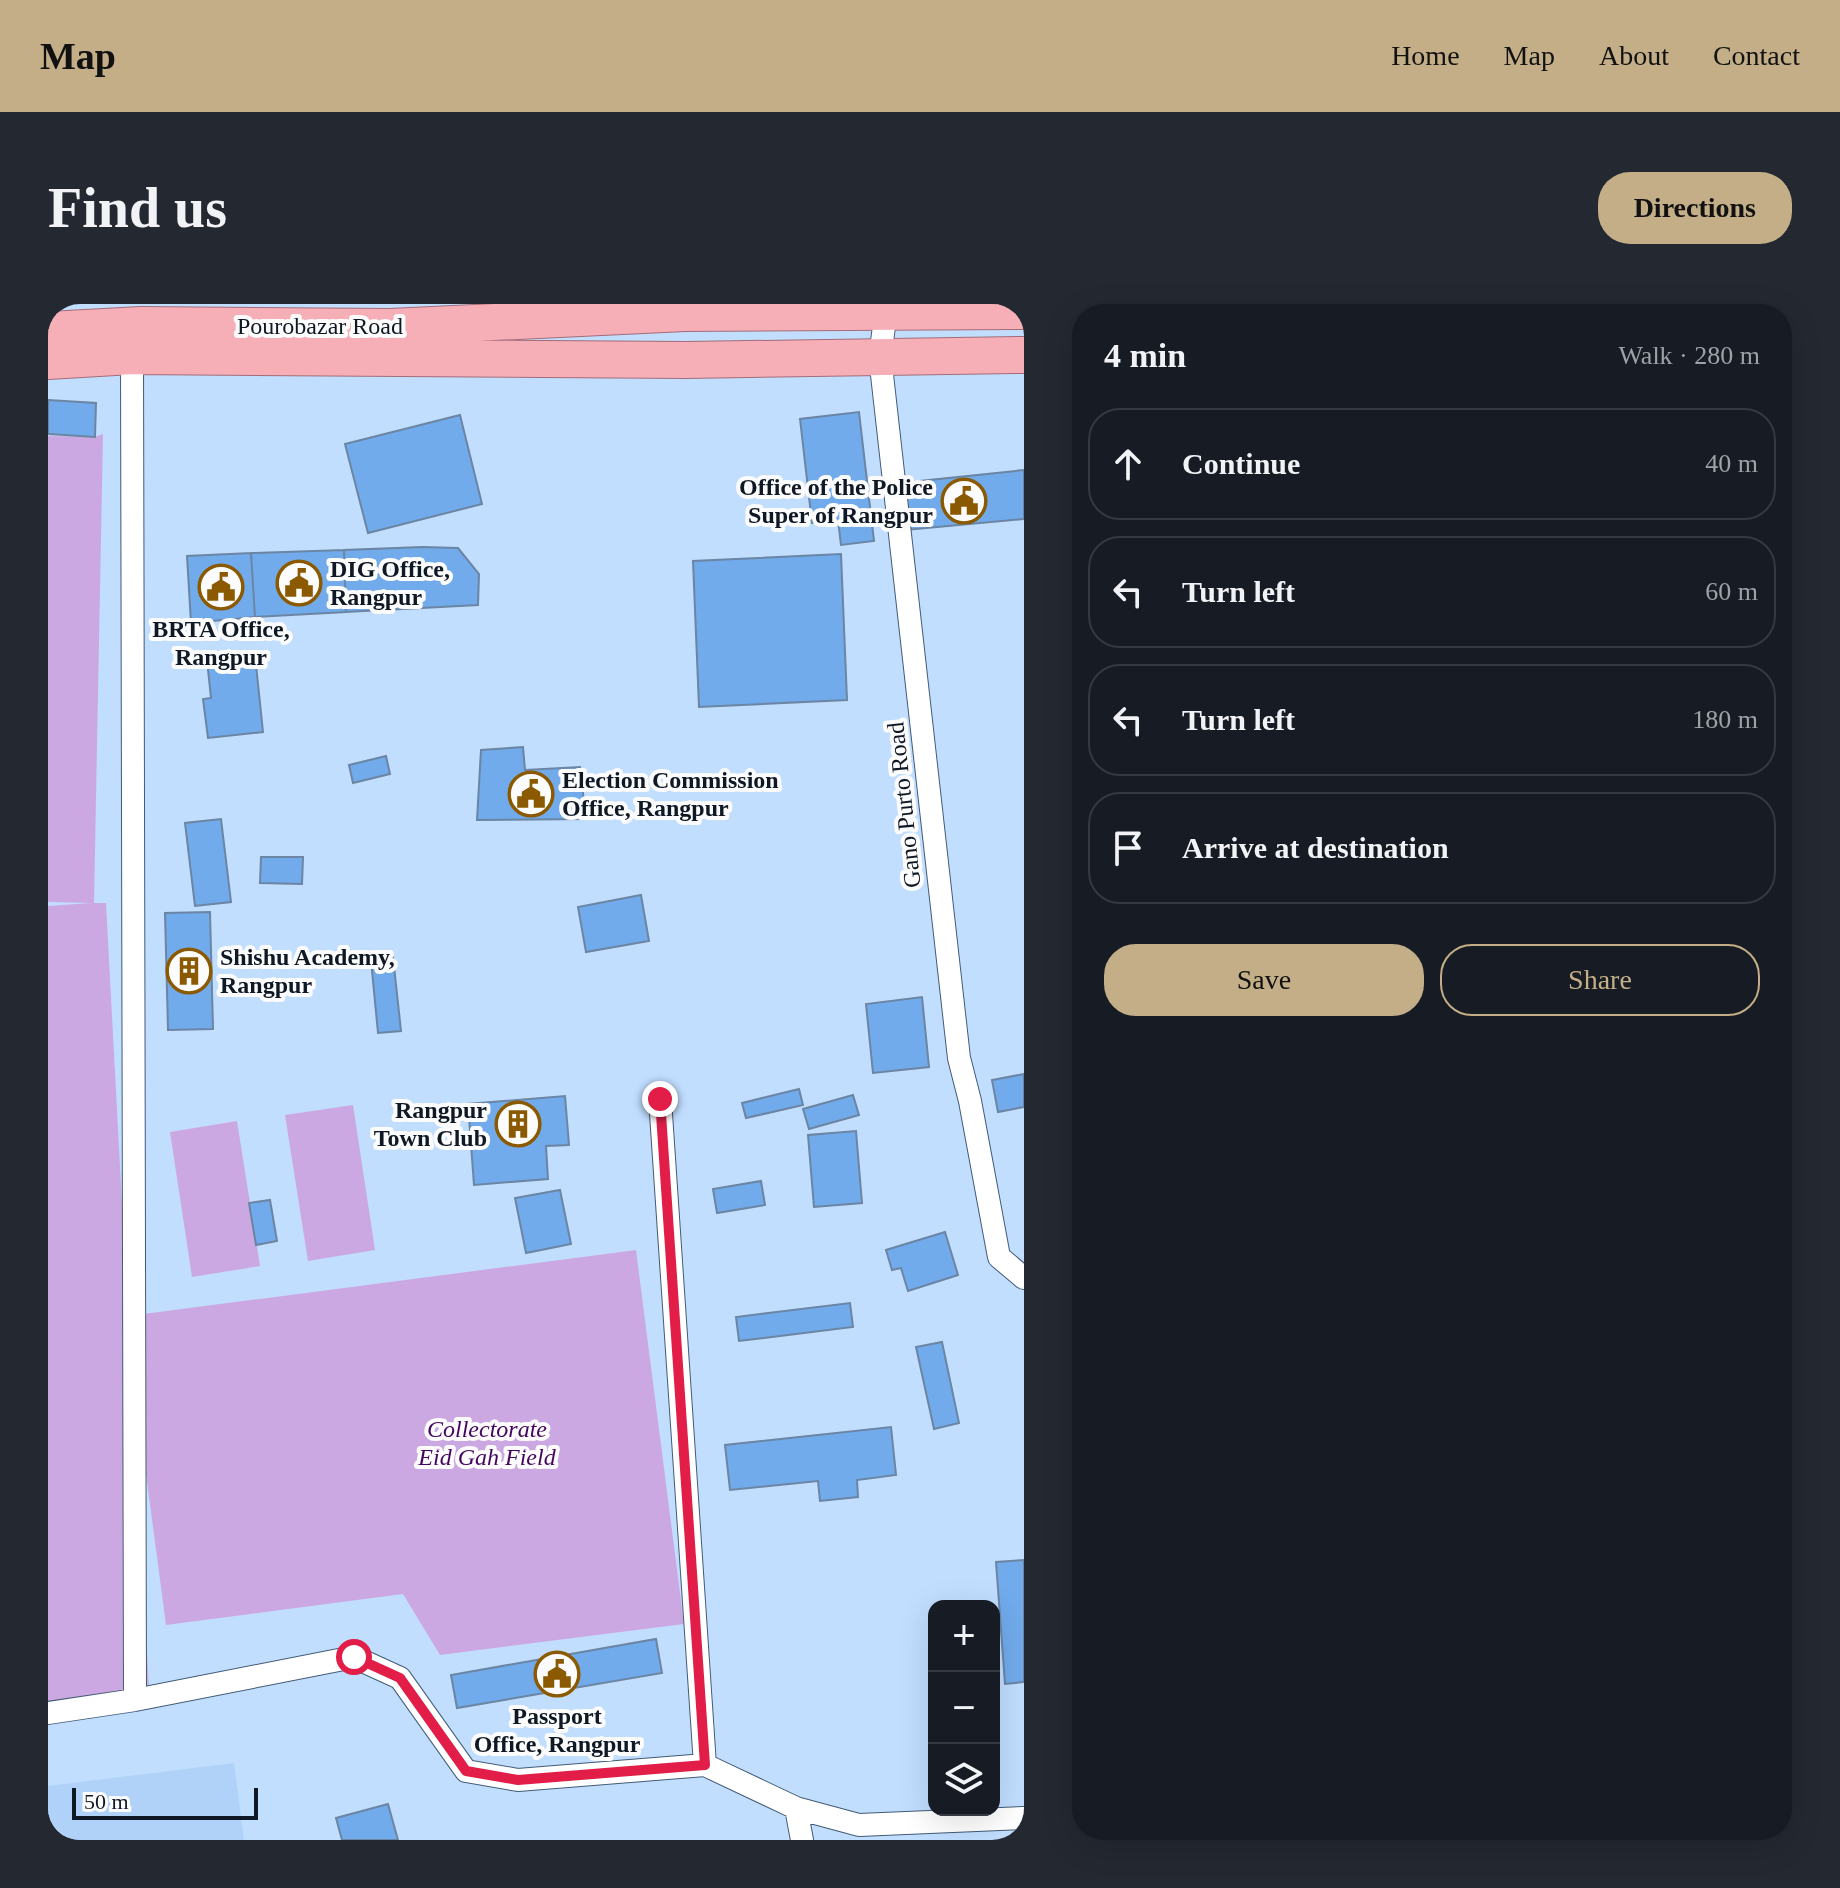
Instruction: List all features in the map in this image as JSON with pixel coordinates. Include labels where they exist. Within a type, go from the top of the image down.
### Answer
[{"type":"highway","name":"Pourobazar Road","points":[[48,330],[389,316],[685,309],[1024,311]]},
{"type":"highway","name":"Pourobazar Road","points":[[48,361],[132,356],[686,360],[1024,355]]},
{"type":"street","name":"Gano Purto Road","points":[[886,311],[880,357],[959,1058],[999,1257],[1024,1278]]},
{"type":"street","points":[[132,356],[135,1700]]},
{"type":"street","points":[[660,1099],[705,1765]]},
{"type":"street","points":[[48,1713],[135,1700],[354,1657],[400,1678],[466,1771],[518,1780],[705,1765],[796,1808],[859,1825],[1024,1818]]},
{"type":"street","points":[[796,1808],[802,1840]]},
{"type":"shaded area","points":[[234,1763],[244,1840],[48,1840],[48,1786]]},
{"type":"green space","name":"Collectorate Eid Gah Field","points":[[103,434],[94,903],[106,903],[128,1316],[636,1250],[684,1624],[440,1655],[403,1594],[166,1625],[131,1361],[150,1707],[48,1713],[48,906],[91,903],[48,902],[48,436],[95,437]]},
{"type":"green space","points":[[353,1105],[375,1250],[308,1261],[285,1115]]},
{"type":"green space","points":[[237,1121],[260,1266],[192,1277],[170,1132]]},
{"type":"building","points":[[48,400],[96,403],[95,437],[48,434]]},
{"type":"building","points":[[859,412],[874,541],[841,545],[838,520],[812,523],[800,419]]},
{"type":"building","points":[[460,415],[482,504],[368,533],[345,444]]},
{"type":"building","name":"Office of the Police Super of Rangpur","points":[[1024,470],[1024,519],[906,530],[901,483]]},
{"type":"building","points":[[458,548],[479,574],[478,605],[346,612],[344,550]]},
{"type":"building","name":"DIG Office, Rangpur","points":[[344,550],[346,612],[255,617],[251,553]]},
{"type":"building","name":"BRTA Office, Rangpur","points":[[251,553],[255,617],[191,623],[187,556]]},
{"type":"building","points":[[841,554],[847,700],[699,707],[693,561]]},
{"type":"building","points":[[255,655],[263,732],[208,738],[203,699],[211,698],[207,660]]},
{"type":"building","name":"Election Commission Office, Rangpur","points":[[523,747],[525,770],[580,767],[586,819],[477,820],[481,750]]},
{"type":"building","points":[[386,756],[390,774],[353,783],[349,765]]},
{"type":"building","points":[[221,819],[231,902],[195,906],[185,823]]},
{"type":"building","points":[[261,857],[303,857],[302,884],[260,883]]},
{"type":"building","points":[[641,895],[649,941],[586,952],[578,907]]},
{"type":"building","name":"Shishu Academy, Rangpur","points":[[210,912],[213,1029],[168,1030],[165,913]]},
{"type":"building","points":[[393,957],[401,1031],[378,1033],[371,960]]},
{"type":"building","points":[[922,997],[929,1067],[873,1073],[866,1004]]},
{"type":"building","points":[[1024,1074],[1024,1107],[998,1112],[992,1080]]},
{"type":"building","points":[[799,1089],[803,1105],[746,1118],[742,1103]]},
{"type":"building","points":[[853,1095],[859,1115],[809,1129],[803,1109]]},
{"type":"building","name":"Rangpur Town Club","points":[[565,1096],[569,1145],[546,1146],[548,1179],[474,1185],[468,1104]]},
{"type":"building","points":[[856,1131],[862,1203],[814,1207],[808,1135]]},
{"type":"building","points":[[761,1181],[765,1205],[717,1213],[713,1189]]},
{"type":"building","points":[[560,1190],[571,1244],[526,1253],[515,1198]]},
{"type":"building","points":[[270,1200],[277,1241],[256,1245],[249,1203]]},
{"type":"building","points":[[945,1232],[958,1275],[908,1291],[901,1268],[892,1270],[886,1250]]},
{"type":"building","points":[[850,1303],[853,1327],[739,1341],[736,1317]]},
{"type":"building","points":[[942,1342],[959,1423],[934,1429],[916,1347]]},
{"type":"building","points":[[891,1427],[896,1475],[857,1480],[858,1497],[820,1501],[818,1481],[730,1490],[725,1445]]},
{"type":"building","points":[[1024,1560],[1024,1682],[1005,1684],[996,1562]]},
{"type":"building","name":"Passport Office, Rangpur","points":[[656,1639],[662,1673],[457,1708],[451,1675]]},
{"type":"building","points":[[388,1804],[398,1840],[342,1840],[336,1818]]},
{"type":"place","name":"Office of the Police Super of Rangpur","points":[[964,501]]},
{"type":"place","name":"DIG Office, Rangpur","points":[[299,583]]},
{"type":"place","name":"BRTA Office, Rangpur","points":[[221,587]]},
{"type":"place","name":"Election Commission Office, Rangpur","points":[[531,794]]},
{"type":"place","name":"Shishu Academy, Rangpur","points":[[189,971]]},
{"type":"place","name":"Rangpur Town Club","points":[[518,1124]]},
{"type":"place","name":"Passport Office, Rangpur","points":[[557,1674]]},
{"type":"route","points":[[354,1657],[400,1678],[466,1771],[518,1780],[705,1765],[660,1099]]}]
